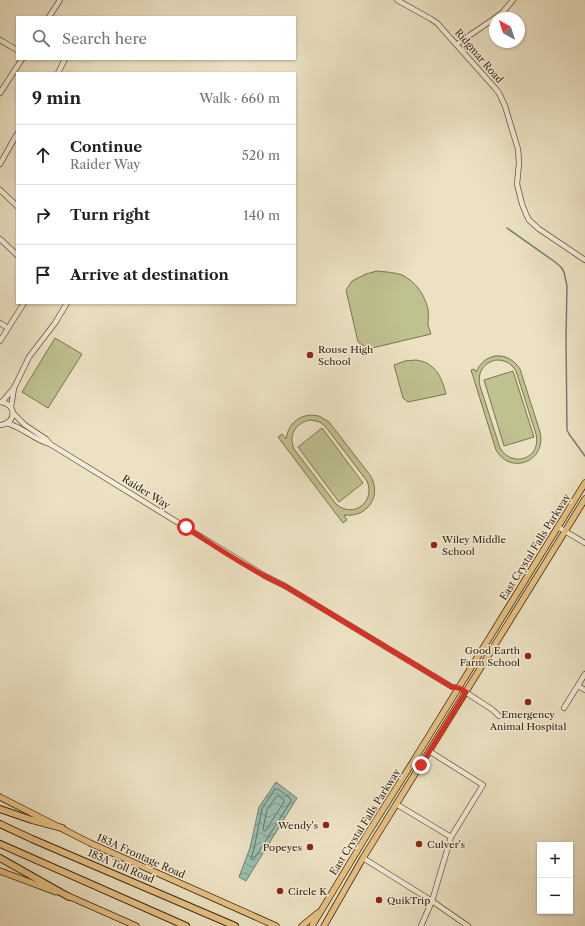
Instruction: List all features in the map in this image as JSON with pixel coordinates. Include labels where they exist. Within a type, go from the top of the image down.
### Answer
[{"type":"highway","points":[[0,809],[62,828]]},
{"type":"highway","name":"183A Toll Road","points":[[0,824],[235,926]]},
{"type":"highway","points":[[0,844],[186,926]]},
{"type":"highway","points":[[0,858],[69,897]]},
{"type":"main road","name":"East Crystal Falls Parkway","points":[[312,926],[332,891],[585,484]]},
{"type":"main road","name":"East Crystal Falls Parkway","points":[[325,925],[363,858],[585,499]]},
{"type":"main road","points":[[510,606],[517,610]]},
{"type":"main road","points":[[422,746],[429,751]]},
{"type":"main road","name":"183A Frontage Road","points":[[0,798],[132,862],[273,925]]},
{"type":"main road","points":[[389,800],[396,804]]},
{"type":"main road","points":[[0,871],[69,897],[136,926]]},
{"type":"main road","points":[[302,926],[323,909]]},
{"type":"street","points":[[50,16],[59,0]]},
{"type":"street","name":"Ridgmar Road","points":[[397,0],[435,22],[496,88],[502,99],[518,149],[519,163],[517,184],[522,204],[529,220],[539,229],[585,260]]},
{"type":"street","points":[[502,12],[513,0]]},
{"type":"street","points":[[456,44],[489,22]]},
{"type":"street","points":[[0,40],[16,49]]},
{"type":"street","points":[[0,93],[15,73],[22,60]]},
{"type":"street","points":[[58,72],[64,60]]},
{"type":"street","points":[[0,164],[16,136]]},
{"type":"street","points":[[0,190],[16,205]]},
{"type":"street","points":[[0,239],[16,253]]},
{"type":"street","points":[[0,340],[23,304]]},
{"type":"street","points":[[0,424],[7,424],[12,418],[13,413],[11,407],[14,388],[29,357],[55,323],[66,304]]},
{"type":"street","points":[[0,323],[8,328]]},
{"type":"street","points":[[11,407],[6,403],[1,402],[14,388]]},
{"type":"street","name":"Raider Way","points":[[13,413],[25,425],[46,439],[50,444]]},
{"type":"street","name":"Raider Way","points":[[7,424],[20,428],[43,442],[50,444],[251,568],[285,586],[452,687],[459,688],[466,692],[493,710],[499,716]]},
{"type":"street","points":[[558,527],[585,543]]},
{"type":"street","points":[[564,708],[585,674]]},
{"type":"street","points":[[578,686],[585,690]]},
{"type":"street","points":[[420,926],[432,901],[451,837],[483,785],[429,751]]},
{"type":"street","points":[[396,804],[451,837]]},
{"type":"street","points":[[363,858],[432,901],[468,926]]},
{"type":"green space","points":[[377,271],[402,275],[419,289],[427,304],[428,325],[431,334],[368,349],[358,342],[346,290],[352,281],[366,274]]},
{"type":"green space","points":[[55,338],[82,354],[48,408],[22,392]]},
{"type":"green space","points":[[492,357],[506,357],[515,363],[520,369],[540,432],[541,442],[538,451],[526,462],[510,462],[502,458],[496,450],[471,370],[474,369],[476,372],[481,364]],"holes":[[[499,360],[510,364],[516,371],[536,434],[537,442],[535,449],[531,455],[525,458],[512,458],[500,448],[480,386],[479,377],[484,366],[491,361]]]},
{"type":"green space","points":[[416,360],[426,363],[434,368],[441,378],[446,394],[408,402],[403,398],[394,365],[405,361]]},
{"type":"green space","points":[[513,371],[534,437],[504,446],[484,380]]},
{"type":"green space","points":[[319,416],[329,422],[370,475],[374,483],[374,498],[370,504],[360,513],[344,515],[347,520],[343,523],[278,437],[282,434],[286,439],[289,429],[294,422],[301,417]],"holes":[[[311,420],[320,422],[325,426],[367,481],[369,489],[368,496],[366,501],[356,509],[349,510],[336,504],[294,449],[292,439],[297,426]]]},
{"type":"green space","points":[[322,428],[363,483],[339,502],[298,447]]},
{"type":"water","points":[[276,782],[297,798],[246,881],[239,877],[250,848],[259,807]]},
{"type":"waterway","points":[[507,228],[555,262],[564,272],[567,286],[567,430],[585,456]]},
{"type":"place","name":"Rouse High School","points":[[310,355]]},
{"type":"place","name":"Wiley Middle School","points":[[434,545]]},
{"type":"place","name":"Good Earth Farm School","points":[[528,656]]},
{"type":"place","name":"Emergency Animal Hospital","points":[[528,702]]},
{"type":"place","name":"Wendy's","points":[[326,825]]},
{"type":"place","name":"Culver's","points":[[419,844]]},
{"type":"place","name":"Popeyes","points":[[310,847]]},
{"type":"place","name":"Circle K","points":[[280,891]]},
{"type":"place","name":"QuikTrip","points":[[379,900]]},
{"type":"route","points":[[186,527],[224,552],[285,586],[452,687],[459,688],[466,692],[421,765]]}]
